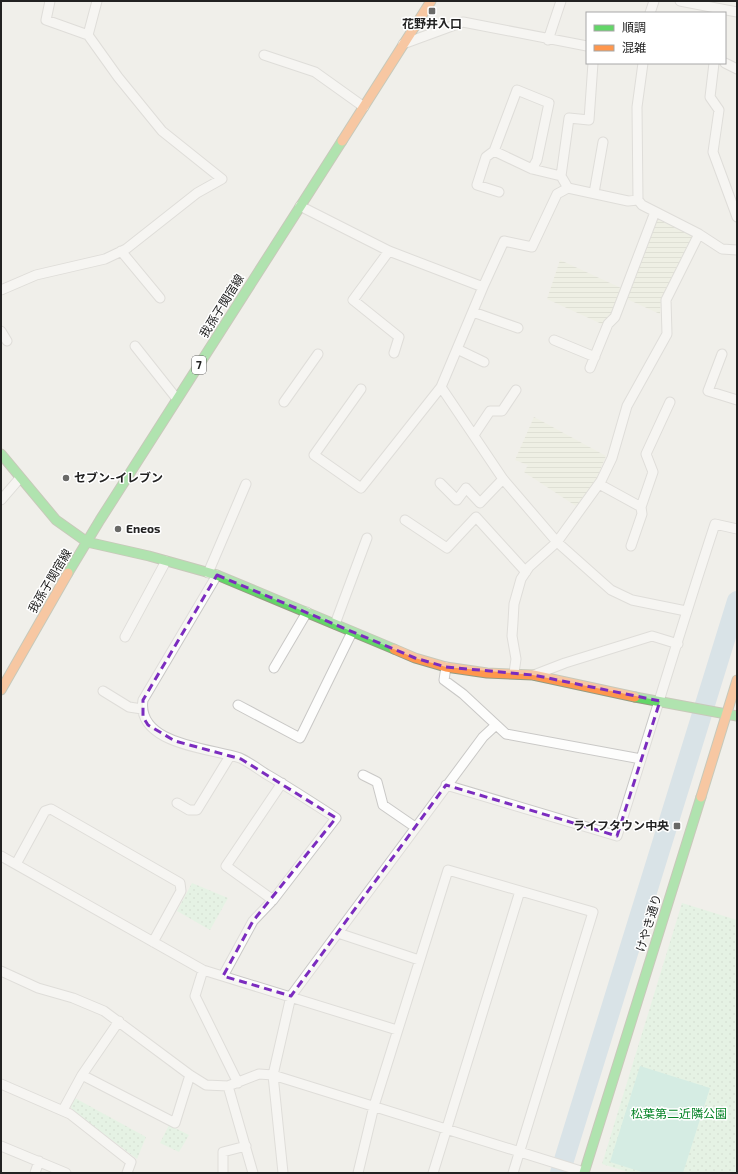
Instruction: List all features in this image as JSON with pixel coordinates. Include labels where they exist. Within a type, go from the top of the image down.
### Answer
[{"type":"street","points":[[1,290],[36,275],[105,259],[121,251],[138,241],[197,193],[222,179],[162,131],[118,78],[88,35],[46,20],[50,1]]},
{"type":"street","points":[[88,35],[97,1]]},
{"type":"street","name":"我孫子関宿線","points":[[1,690],[87,542],[431,1]]},
{"type":"street","points":[[548,40],[561,1]]},
{"type":"street","points":[[650,12],[654,1]]},
{"type":"street","points":[[680,1],[737,12]]},
{"type":"street","points":[[403,44],[463,22],[548,40],[586,46]]},
{"type":"street","points":[[264,55],[314,72],[364,108]]},
{"type":"street","points":[[568,188],[561,176],[569,118],[589,120],[592,64]]},
{"type":"street","points":[[643,64],[637,107],[638,200],[642,205],[699,234],[722,249],[737,250]]},
{"type":"street","points":[[714,64],[710,97],[719,110],[713,152],[737,217]]},
{"type":"street","points":[[726,64],[737,69]]},
{"type":"street","points":[[499,192],[478,184],[486,157],[494,151],[517,90],[550,103],[537,160],[532,170]]},
{"type":"street","points":[[594,193],[603,142]]},
{"type":"street","points":[[494,151],[532,170],[561,176]]},
{"type":"street","points":[[361,389],[314,455],[361,488],[441,386],[504,241],[532,247],[557,194],[568,188],[628,201],[638,200]]},
{"type":"street","points":[[300,206],[389,251],[483,288]]},
{"type":"street","points":[[590,368],[608,324],[615,317],[655,212]]},
{"type":"street","points":[[514,673],[516,659],[512,636],[514,604],[521,579],[526,572],[557,542],[599,484],[612,458],[627,406],[667,334],[666,300],[699,234]]},
{"type":"street","points":[[121,251],[160,298]]},
{"type":"street","points":[[389,251],[353,300],[399,337],[394,353]]},
{"type":"street","points":[[473,312],[518,328]]},
{"type":"street","points":[[1,332],[7,341]]},
{"type":"street","points":[[554,340],[595,357]]},
{"type":"street","points":[[136,346],[177,399]]},
{"type":"street","points":[[457,349],[484,362]]},
{"type":"street","points":[[284,402],[318,354]]},
{"type":"street","points":[[722,354],[708,391],[737,400]]},
{"type":"street","points":[[441,386],[503,479],[557,542],[611,590],[632,600],[686,611]]},
{"type":"street","points":[[474,435],[490,411],[502,411],[516,390]]},
{"type":"street","points":[[631,546],[642,514],[641,507],[653,472],[646,454],[670,402]]},
{"type":"street","points":[[1,454],[56,520],[87,542],[166,560],[212,574],[249,587],[415,658],[446,667],[487,673],[533,675],[623,695],[737,716]]},
{"type":"street","points":[[1,500],[20,478]]},
{"type":"street","points":[[440,483],[457,500],[466,488],[480,503],[503,479]]},
{"type":"street","points":[[223,976],[253,921],[273,900],[336,818],[282,783],[241,759],[175,741],[148,725],[143,717],[143,700],[212,574],[246,484]]},
{"type":"street","points":[[599,484],[641,507]]},
{"type":"street","points":[[405,520],[447,548],[476,517],[526,572]]},
{"type":"street","points":[[446,785],[617,836],[678,644],[686,611],[715,524],[737,529]]},
{"type":"street","points":[[335,624],[367,538]]},
{"type":"street","points":[[125,637],[166,560]]},
{"type":"street","points":[[274,668],[307,612]]},
{"type":"street","points":[[238,705],[300,738],[352,632]]},
{"type":"street","points":[[533,675],[565,663],[652,636],[678,644]]},
{"type":"street","points":[[446,667],[444,680],[463,694],[506,734],[641,759]]},
{"type":"street","name":"けやき通り","points":[[586,1173],[737,680]]},
{"type":"street","points":[[103,691],[129,707],[142,709]]},
{"type":"street","points":[[283,1173],[273,1075],[291,996],[482,737],[496,725]]},
{"type":"street","points":[[177,803],[189,810],[197,810],[230,756]]},
{"type":"street","points":[[363,775],[376,782],[383,805],[416,827]]},
{"type":"street","points":[[273,900],[226,866],[282,783]]},
{"type":"street","points":[[16,864],[45,811],[51,809],[180,883],[182,891],[153,942]]},
{"type":"street","points":[[1,856],[203,970],[397,1030]]},
{"type":"street","points":[[358,1173],[374,1106],[448,870],[593,912],[513,1173]]},
{"type":"street","points":[[433,1173],[520,891]]},
{"type":"street","points":[[338,933],[419,960]]},
{"type":"street","points":[[203,970],[195,996],[238,1083]]},
{"type":"street","points":[[1,971],[38,988],[73,998],[104,1011],[190,1075],[206,1085],[228,1086],[259,1074],[273,1075],[520,1151],[586,1173]]},
{"type":"street","points":[[63,1110],[82,1075],[119,1021]]},
{"type":"street","points":[[82,1075],[174,1123],[190,1075]]},
{"type":"street","points":[[1,1084],[70,1114],[131,1162],[127,1173]]},
{"type":"street","points":[[228,1086],[253,1173]]},
{"type":"street","points":[[1,1146],[66,1173]]},
{"type":"street","points":[[223,1173],[223,1152],[246,1146]]},
{"type":"street","points":[[35,1173],[39,1161]]},
{"type":"highlighted area","points":[[217,575],[415,658],[446,667],[533,675],[660,701],[617,836],[446,785],[291,996],[223,976],[253,921],[336,818],[241,759],[175,741],[148,725],[143,717],[143,700]]},
{"type":"green space","points":[[657,219],[694,236],[661,299],[660,314],[627,299]]},
{"type":"green space","points":[[560,260],[621,288],[611,316],[606,319],[604,325],[547,299]]},
{"type":"green space","points":[[534,417],[606,456],[595,482],[576,506],[524,472],[528,465],[515,460]]},
{"type":"green space","points":[[192,883],[228,898],[210,930],[177,911]]},
{"type":"green space","name":"松葉第二近隣公園","points":[[682,903],[737,920],[737,1173],[631,1173],[602,1164]]},
{"type":"green space","points":[[640,1066],[710,1088],[683,1173],[645,1173],[610,1162]]},
{"type":"green space","points":[[75,1098],[146,1137],[137,1159],[72,1110],[71,1106]]},
{"type":"green space","points":[[169,1125],[189,1135],[179,1152],[160,1143]]},
{"type":"waterway","points":[[560,1173],[737,601]]},
{"type":"traffic: fast","points":[[68,573],[100,520],[342,141]]},
{"type":"traffic: fast","points":[[1,454],[56,520],[87,542],[149,556],[217,575],[394,649]]},
{"type":"traffic: fast","points":[[635,697],[737,716]]},
{"type":"traffic: fast","points":[[584,1173],[701,797]]},
{"type":"traffic: slow","points":[[342,141],[431,1]]},
{"type":"traffic: slow","points":[[1,690],[68,573]]},
{"type":"traffic: slow","points":[[394,649],[415,658],[446,667],[487,673],[533,675],[635,697]]},
{"type":"traffic: slow","points":[[701,797],[737,680]]},
{"type":"place","name":"花野井入口","points":[[432,11]]},
{"type":"place","name":"セブン-イレブン","points":[[66,478]]},
{"type":"place","name":"Eneos","points":[[118,529]]},
{"type":"place","name":"ライフタウン中央","points":[[677,826]]}]
